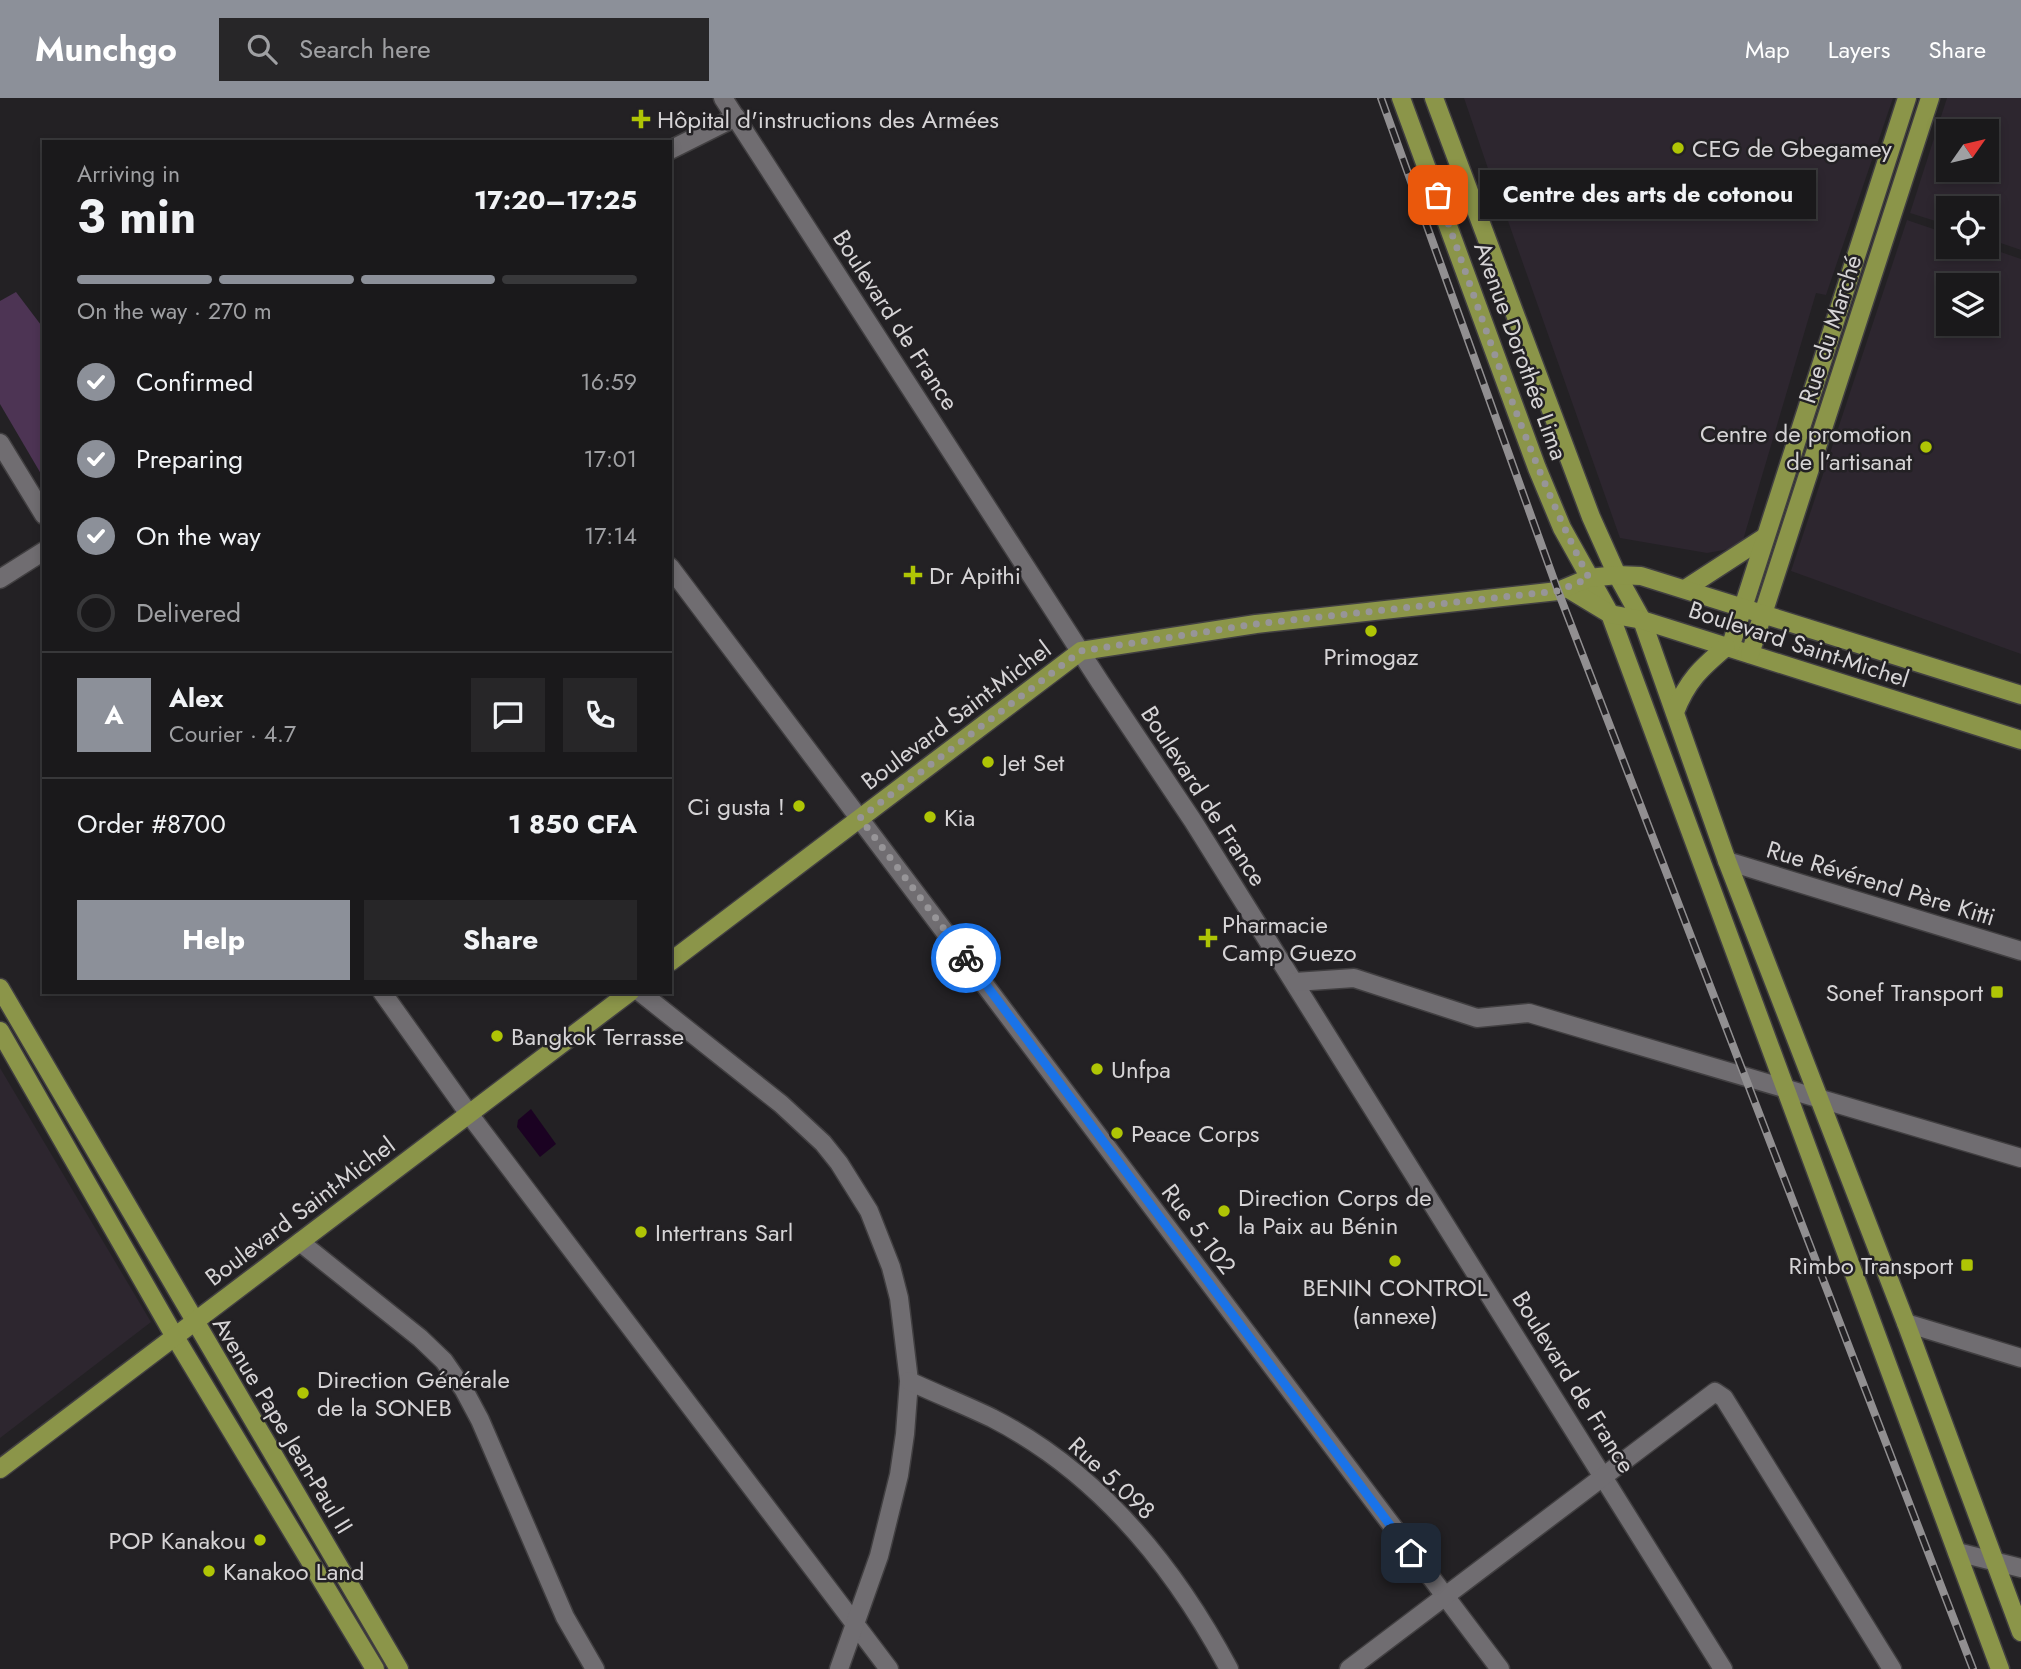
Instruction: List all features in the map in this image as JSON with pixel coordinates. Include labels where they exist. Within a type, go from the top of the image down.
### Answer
[{"type":"main road","name":"Avenue Dorothée Lima","points":[[1401,98],[1537,468],[1562,528],[1610,614],[2000,1669]]},
{"type":"main road","name":"Avenue Dorothée Lima","points":[[1434,98],[1591,517],[1616,575],[1642,621],[1727,861],[1906,1323],[2021,1632]]},
{"type":"main road","name":"Rue du Marché","points":[[1728,647],[1907,98]]},
{"type":"main road","name":"Rue du Marché","points":[[1750,654],[1930,98]]},
{"type":"main road","points":[[1685,590],[1765,537]]},
{"type":"main road","name":"Boulevard Saint-Michel","points":[[672,960],[1081,651],[1256,624],[1558,591],[1589,578],[1641,576],[2021,695]]},
{"type":"main road","name":"Boulevard Saint-Michel","points":[[1567,588],[1610,614],[1728,647],[2021,740]]},
{"type":"main road","points":[[1675,712],[1692,677],[1728,647]]},
{"type":"main road","name":"Avenue Pape Jean-Paul II","points":[[0,988],[399,1669]]},
{"type":"main road","name":"Boulevard Saint-Michel","points":[[0,1469],[627,994]]},
{"type":"main road","name":"Avenue Pape Jean-Paul II","points":[[0,1031],[175,1336],[375,1669]]},
{"type":"street","name":"Boulevard de France","points":[[723,98],[1193,821],[1723,1669]]},
{"type":"street","points":[[672,149],[736,117]]},
{"type":"street","points":[[0,443],[42,512]]},
{"type":"street","points":[[0,579],[42,552]]},
{"type":"street","name":"Rue 5.102","points":[[672,570],[1500,1669]]},
{"type":"street","name":"Rue Révérend Père Kitti","points":[[1727,861],[2021,951]]},
{"type":"street","points":[[1295,982],[1354,978],[1477,1018],[1529,1013],[2021,1158]]},
{"type":"street","points":[[383,994],[469,1114],[889,1669]]},
{"type":"street","points":[[643,994],[782,1104],[823,1143],[869,1211],[891,1267],[899,1298],[909,1381],[903,1447],[887,1528],[839,1669]]},
{"type":"street","points":[[300,1242],[420,1338],[444,1361],[480,1420],[565,1617],[595,1669]]},
{"type":"street","points":[[1906,1323],[2021,1358]]},
{"type":"street","name":"Rue 5.098","points":[[909,1381],[993,1418],[1056,1458],[1094,1489],[1117,1511],[1173,1577],[1229,1669]]},
{"type":"street","points":[[1349,1669],[1715,1392],[1724,1398],[1892,1669]]},
{"type":"street","points":[[1957,1552],[2021,1568]]},
{"type":"shaded area","points":[[1464,98],[1893,98],[1826,295],[1816,293],[1741,547],[1707,553],[1620,538],[1508,221],[1513,203],[1498,198]]},
{"type":"shaded area","points":[[1947,98],[2021,98],[2021,250],[1999,242],[1999,196],[1936,196],[1936,221],[1910,213],[1936,132],[1936,182],[1999,182],[1999,119],[1940,119]]},
{"type":"shaded area","name":"Centre de promotion de l’artisanat","points":[[1907,220],[1936,230],[1936,259],[1999,259],[1999,251],[2021,259],[2021,654],[1791,571]]},
{"type":"shaded area","points":[[16,292],[42,326],[42,476],[0,404],[0,301]]},
{"type":"shaded area","points":[[0,1068],[151,1322],[0,1438]]},
{"type":"shaded area","points":[[531,1109],[556,1144],[540,1157],[517,1127],[518,1120]]},
{"type":"railway","points":[[1381,98],[1558,591],[1973,1669]]},
{"type":"way so far","points":[[966,958],[860,818],[1081,651],[1256,624],[1558,591],[1589,578],[1562,528],[1537,468],[1438,195]]},
{"type":"place","name":"Hôpital d'instructions des Armées","points":[[641,119]]},
{"type":"place","name":"CEG de Gbegamey","points":[[1678,148]]},
{"type":"place","name":"Centre des arts de cotonou","points":[[1438,195]]},
{"type":"place","name":"Centre de promotion de l’artisanat","points":[[1926,447]]},
{"type":"place","name":"Dr Apithi","points":[[913,575]]},
{"type":"place","name":"Primogaz","points":[[1371,631]]},
{"type":"place","name":"Jet Set","points":[[988,762]]},
{"type":"place","name":"Ci gusta !","points":[[799,806]]},
{"type":"place","name":"Kia","points":[[930,817]]},
{"type":"place","name":"Pharmacie Camp Guezo","points":[[1208,938]]},
{"type":"place","name":"Sonef Transport","points":[[1997,992]]},
{"type":"place","name":"Bangkok Terrasse","points":[[497,1036]]},
{"type":"place","name":"Unfpa","points":[[1097,1069]]},
{"type":"place","name":"Peace Corps","points":[[1117,1133]]},
{"type":"place","name":"Direction Corps de la Paix au Bénin","points":[[1224,1211]]},
{"type":"place","name":"Intertrans Sarl","points":[[641,1232]]},
{"type":"place","name":"BENIN CONTROL (annexe)","points":[[1395,1261]]},
{"type":"place","name":"Rimbo Transport","points":[[1967,1265]]},
{"type":"place","name":"Direction Générale de la SONEB","points":[[303,1393]]},
{"type":"place","name":"POP Kanakou","points":[[260,1540]]},
{"type":"place","name":"Kanakoo Land","points":[[209,1571]]},
{"type":"route","points":[[966,958],[1411,1553]]}]
